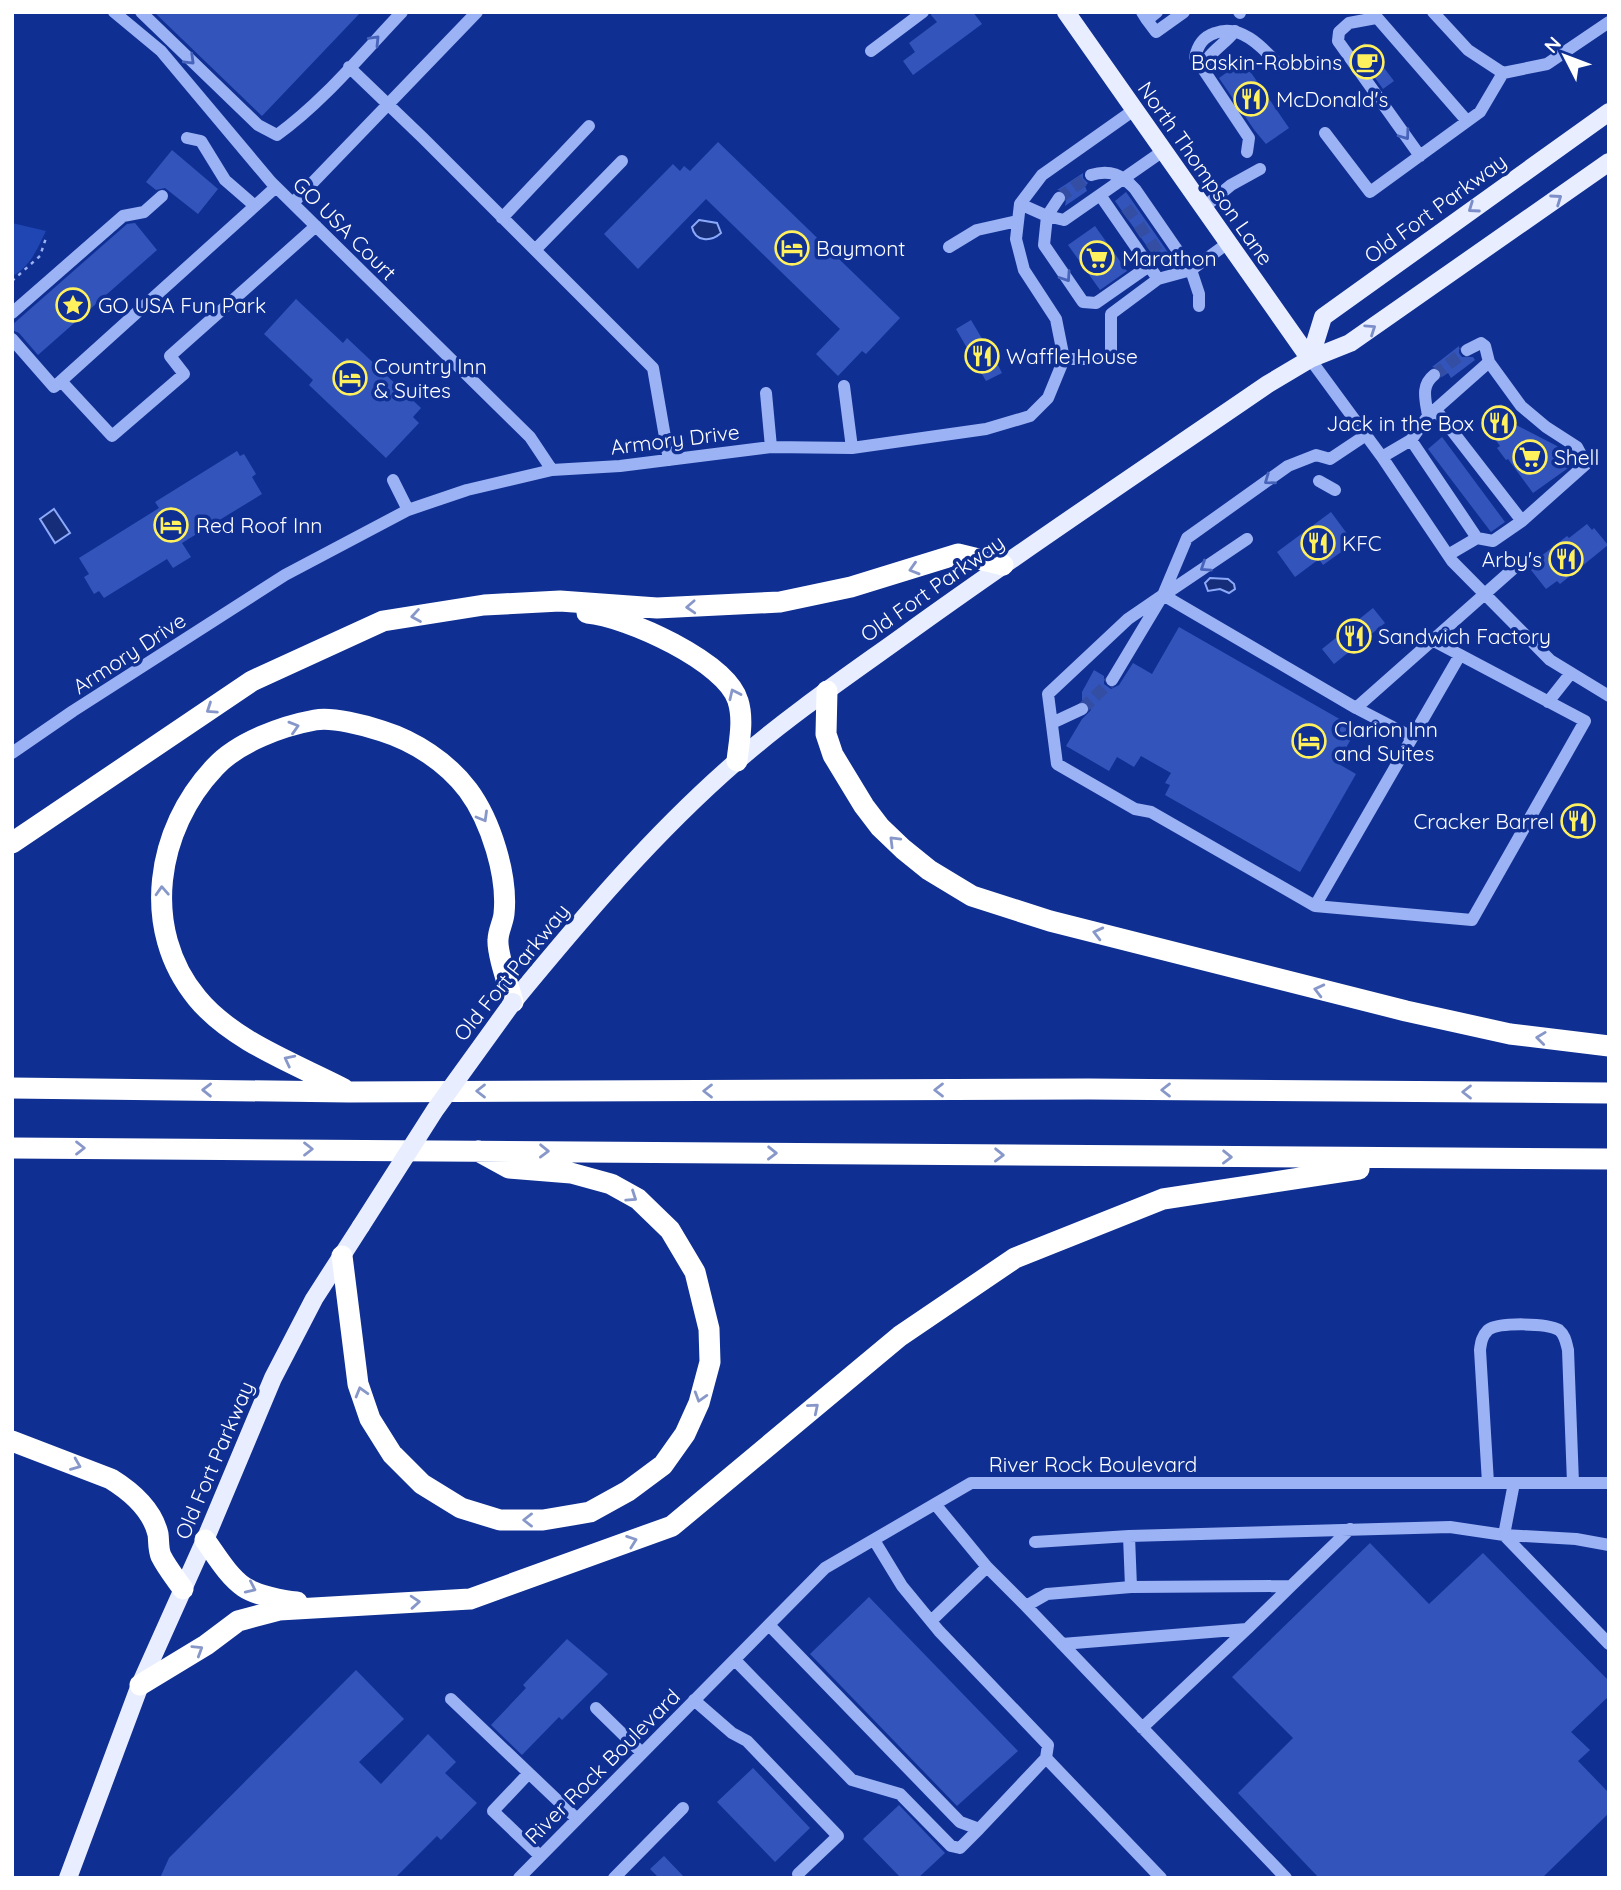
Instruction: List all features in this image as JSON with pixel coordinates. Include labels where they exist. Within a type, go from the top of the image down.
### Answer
[{"type":"highway","points":[[12,843],[252,681],[383,621],[484,605],[561,601],[657,608],[780,602],[851,587],[958,554],[1003,565]]},
{"type":"highway","points":[[484,605],[594,613],[662,635],[728,683],[738,700],[741,721],[737,761]]},
{"type":"highway","points":[[827,691],[826,734],[833,755],[864,806],[902,849],[972,897],[1050,921],[1406,1011],[1510,1034],[1609,1046]]},
{"type":"highway","points":[[349,1092],[233,1032],[197,998],[174,961],[163,922],[161,876],[171,836],[191,797],[216,765],[239,748],[275,732],[317,719],[360,724],[400,736],[435,757],[468,789],[490,828],[500,864],[504,913],[498,942],[513,1002]]},
{"type":"highway","points":[[12,1088],[349,1092],[1089,1089],[1609,1093]]},
{"type":"highway","points":[[12,1147],[1609,1160]]},
{"type":"highway","points":[[342,1256],[358,1384],[370,1419],[392,1454],[422,1484],[461,1508],[500,1520],[543,1520],[590,1511],[628,1491],[663,1465],[685,1434],[699,1403],[710,1362],[709,1329],[695,1272],[670,1230],[638,1199],[611,1184],[571,1173],[509,1168],[476,1150]]},
{"type":"highway","points":[[205,1540],[222,1564],[244,1587],[284,1601],[363,1606],[470,1599],[672,1527],[900,1336],[1015,1258],[1164,1199],[1423,1159]]},
{"type":"highway","points":[[12,1441],[111,1479],[139,1499],[158,1533],[160,1554],[183,1590]]},
{"type":"highway","points":[[140,1685],[206,1645],[238,1621],[279,1610],[342,1605]]},
{"type":"main road","name":"North Thompson Lane","points":[[1066,12],[1310,359]]},
{"type":"main road","name":"Old Fort Parkway","points":[[1310,359],[1323,317],[1609,112]]},
{"type":"main road","name":"Old Fort Parkway","points":[[68,1878],[140,1685],[273,1378],[314,1299],[435,1110],[513,1002],[614,881],[683,810],[737,761],[827,691],[1003,565],[1257,392],[1310,359],[1350,343],[1609,162]]},
{"type":"street","name":"GO USA Court","points":[[114,12],[161,51],[276,187],[530,437],[552,470]]},
{"type":"street","points":[[141,12],[258,125],[277,135],[301,118],[401,12]]},
{"type":"street","points":[[293,204],[477,12]]},
{"type":"street","points":[[871,51],[923,12]]},
{"type":"street","points":[[1149,15],[1156,32],[1184,12]]},
{"type":"street","points":[[1433,12],[1468,50],[1503,73],[1547,65],[1609,23]]},
{"type":"street","points":[[1420,156],[1338,41],[1339,32],[1349,23],[1374,15],[1467,121]]},
{"type":"street","points":[[1247,152],[1249,138],[1195,57],[1198,45],[1210,34],[1226,29],[1245,35],[1280,66]]},
{"type":"street","points":[[349,67],[653,368],[669,460]]},
{"type":"street","points":[[1325,132],[1370,192],[1480,112],[1503,73]]},
{"type":"street","points":[[1134,110],[1042,175],[1020,204],[1016,239],[1024,270],[1056,319],[1064,359],[1111,359],[1111,314],[1158,279],[1191,270],[1228,243]]},
{"type":"street","points":[[502,218],[589,126]]},
{"type":"street","points":[[187,138],[201,141],[225,180],[255,206]]},
{"type":"street","points":[[1020,204],[1063,220],[1163,151]]},
{"type":"street","points":[[535,250],[622,161]]},
{"type":"street","points":[[1203,208],[1231,186],[1260,169]]},
{"type":"street","points":[[1091,175],[1105,170],[1125,178],[1191,270],[1199,294],[1199,306]]},
{"type":"street","points":[[12,340],[54,387],[276,187]]},
{"type":"street","points":[[12,313],[123,216],[144,212],[162,195]]},
{"type":"street","points":[[1100,195],[1134,236],[1158,279]]},
{"type":"street","points":[[1059,198],[1047,216],[1044,245],[1083,302],[1096,303],[1146,257]]},
{"type":"street","points":[[949,247],[976,230],[1017,221]]},
{"type":"street","points":[[61,381],[112,436],[184,374],[170,356],[316,226]]},
{"type":"street","points":[[1448,555],[1477,538],[1493,541],[1522,521],[1586,464],[1577,447],[1546,427],[1521,406],[1489,362],[1482,343],[1467,350]]},
{"type":"street","name":"Armory Drive","points":[[12,753],[267,586],[408,510],[467,490],[552,470],[621,466],[771,447],[852,448],[986,429],[1030,416],[1048,398],[1064,359]]},
{"type":"street","points":[[1310,359],[1382,457],[1448,555],[1550,660],[1609,696]]},
{"type":"street","points":[[1382,457],[1411,440],[1432,413],[1489,362]]},
{"type":"street","points":[[1434,375],[1424,390],[1432,413],[1522,521]]},
{"type":"street","points":[[844,386],[852,448]]},
{"type":"street","points":[[766,393],[771,447]]},
{"type":"street","points":[[1112,680],[1163,595],[1187,538],[1288,466],[1316,455],[1330,458],[1366,435]]},
{"type":"street","points":[[1411,440],[1477,538]]},
{"type":"street","points":[[393,480],[408,510]]},
{"type":"street","points":[[1319,481],[1335,490]]},
{"type":"street","points":[[1247,539],[1128,619],[1048,694],[1057,764],[1135,809],[1151,812],[1315,906],[1472,920],[1585,722],[1432,640]]},
{"type":"street","points":[[1356,708],[1513,569]]},
{"type":"street","points":[[1163,595],[1356,708],[1412,737]]},
{"type":"street","points":[[1315,906],[1460,655]]},
{"type":"street","points":[[1548,702],[1571,673]]},
{"type":"street","points":[[1052,723],[1082,709]]},
{"type":"street","points":[[1488,1483],[1480,1350],[1482,1338],[1489,1329],[1501,1324],[1547,1326],[1558,1329],[1564,1336],[1568,1350],[1573,1483]]},
{"type":"street","name":"River Rock Boulevard","points":[[527,1875],[540,1856],[825,1568],[971,1483],[1609,1483]]},
{"type":"street","points":[[1504,1535],[1514,1483]]},
{"type":"street","points":[[935,1504],[987,1567],[1286,1878]]},
{"type":"street","points":[[1035,1542],[1129,1535],[1450,1527],[1504,1535],[1576,1539],[1609,1545]]},
{"type":"street","points":[[1142,1728],[1350,1529]]},
{"type":"street","points":[[1129,1535],[1131,1587]]},
{"type":"street","points":[[1504,1535],[1609,1644]]},
{"type":"street","points":[[734,1660],[852,1780],[900,1794],[951,1846],[961,1848],[1046,1758],[1048,1745],[931,1621],[902,1586],[874,1540]]},
{"type":"street","points":[[931,1621],[987,1567]]},
{"type":"street","points":[[1026,1606],[1047,1594],[1131,1587],[1291,1586]]},
{"type":"street","points":[[769,1625],[960,1822],[979,1829]]},
{"type":"street","points":[[1062,1644],[1247,1629]]},
{"type":"street","points":[[451,1699],[577,1819]]},
{"type":"street","points":[[694,1700],[732,1734],[747,1741],[838,1836],[798,1874]]},
{"type":"street","points":[[596,1708],[642,1753]]},
{"type":"street","points":[[1046,1758],[1161,1878]]},
{"type":"street","points":[[529,1773],[493,1811],[540,1856]]},
{"type":"street","points":[[614,1878],[683,1808]]},
{"type":"path","points":[[12,281],[40,256],[46,238]]},
{"type":"shaded area","points":[[699,220],[717,223],[721,233],[708,239],[696,236],[692,227]]},
{"type":"shaded area","points":[[12,223],[46,231],[29,262],[12,276]]},
{"type":"shaded area","points":[[54,509],[70,533],[55,543],[40,519]]},
{"type":"shaded area","points":[[1210,578],[1228,579],[1235,589],[1229,593],[1220,589],[1208,591],[1205,583]]},
{"type":"building","points":[[154,12],[361,12],[262,116]]},
{"type":"building","points":[[932,12],[973,12],[982,24],[913,75],[903,61],[915,52],[909,43],[937,22],[931,15]]},
{"type":"building","points":[[1365,43],[1394,81],[1383,89],[1355,50]]},
{"type":"building","points":[[1243,61],[1289,128],[1266,144],[1219,78]]},
{"type":"building","name":"Baymont","points":[[718,142],[900,318],[866,354],[862,351],[838,376],[816,354],[840,329],[706,199],[638,269],[604,234],[673,164],[680,171],[684,166],[690,171]]},
{"type":"building","points":[[172,150],[218,189],[198,214],[165,188],[156,190],[146,182]]},
{"type":"building","points":[[1083,173],[1083,178],[1088,183],[1085,186],[1087,191],[1065,206],[1067,195],[1063,190],[1057,190]]},
{"type":"building","points":[[1126,192],[1174,261],[1163,269],[1115,201]]},
{"type":"building","points":[[135,223],[157,250],[38,355],[19,333],[12,330],[12,325],[127,224]]},
{"type":"building","points":[[1095,226],[1127,271],[1100,290],[1068,245]]},
{"type":"building","name":"Country Inn & Suites","points":[[296,299],[343,343],[347,338],[421,408],[413,417],[419,423],[386,458],[309,385],[313,380],[264,334]]},
{"type":"building","points":[[971,320],[987,347],[990,345],[1000,359],[996,361],[1002,373],[986,381],[956,329]]},
{"type":"building","points":[[1459,346],[1462,357],[1473,357],[1475,360],[1451,378],[1448,373],[1442,377],[1440,368],[1432,367]]},
{"type":"building","points":[[1501,404],[1516,425],[1557,446],[1571,466],[1533,493],[1497,448],[1500,446],[1481,419]]},
{"type":"building","points":[[1442,437],[1505,522],[1491,532],[1428,449]]},
{"type":"building","name":"Red Roof Inn","points":[[237,451],[240,456],[244,454],[256,474],[252,477],[262,494],[182,543],[191,557],[173,568],[167,559],[104,598],[99,591],[94,594],[84,577],[89,574],[79,558],[159,508],[155,502]]},
{"type":"building","name":"KFC","points":[[1331,512],[1351,539],[1341,546],[1344,550],[1323,565],[1319,559],[1295,577],[1277,552]]},
{"type":"building","name":"Arby's","points":[[1587,524],[1592,530],[1594,528],[1608,545],[1560,584],[1557,581],[1546,589],[1531,570],[1543,560],[1540,557]]},
{"type":"building","name":"Sandwich Factory","points":[[1373,608],[1385,623],[1334,664],[1322,649]]},
{"type":"building","points":[[1179,627],[1357,729],[1337,763],[1356,774],[1300,872],[1165,795],[1170,785],[1165,783],[1171,773],[1141,756],[1134,767],[1117,757],[1109,771],[1066,746],[1082,719],[1091,710],[1088,702],[1082,700],[1082,692],[1094,670],[1104,676],[1104,684],[1111,689],[1119,685],[1133,663],[1152,674]]},
{"type":"building","points":[[1370,1543],[1429,1604],[1483,1553],[1609,1681],[1609,1696],[1571,1732],[1590,1750],[1578,1761],[1609,1793],[1609,1813],[1542,1878],[1319,1878],[1238,1793],[1293,1738],[1232,1677]]},
{"type":"building","points":[[869,1597],[1018,1751],[957,1806],[810,1654]]},
{"type":"building","points":[[567,1639],[608,1674],[562,1720],[559,1717],[522,1755],[491,1725],[526,1688],[523,1685]]},
{"type":"building","points":[[356,1670],[404,1719],[359,1762],[381,1784],[428,1734],[456,1762],[445,1773],[477,1803],[441,1840],[437,1836],[395,1878],[160,1878],[169,1858]]},
{"type":"building","points":[[753,1768],[810,1828],[775,1862],[717,1802]]},
{"type":"building","points":[[899,1805],[945,1853],[918,1878],[901,1878],[863,1839]]},
{"type":"building","points":[[664,1856],[685,1878],[659,1878],[650,1869]]},
{"type":"tunnel","points":[[1059,198],[1091,175]]},
{"type":"tunnel","points":[[1125,216],[1140,205]]},
{"type":"tunnel","points":[[1137,233],[1153,223]]},
{"type":"tunnel","points":[[1149,250],[1164,240]]},
{"type":"tunnel","points":[[1434,375],[1467,350]]},
{"type":"tunnel","points":[[1082,709],[1112,680]]},
{"type":"place","name":"Baskin-Robbins","points":[[1367,62]]},
{"type":"place","name":"McDonald's","points":[[1251,99]]},
{"type":"place","name":"Baymont","points":[[792,248]]},
{"type":"place","name":"Marathon","points":[[1097,258]]},
{"type":"place","name":"GO USA Fun Park","points":[[73,305]]},
{"type":"place","name":"Waffle House","points":[[982,356]]},
{"type":"place","name":"Country Inn & Suites","points":[[350,378]]},
{"type":"place","name":"Jack in the Box","points":[[1499,423]]},
{"type":"place","name":"Shell","points":[[1530,457]]},
{"type":"place","name":"Red Roof Inn","points":[[171,525]]},
{"type":"place","name":"KFC","points":[[1318,543]]},
{"type":"place","name":"Arby's","points":[[1566,559]]},
{"type":"place","name":"Sandwich Factory","points":[[1354,636]]},
{"type":"place","name":"Clarion Inn and Suites","points":[[1309,741]]},
{"type":"place","name":"Cracker Barrel","points":[[1578,821]]}]
